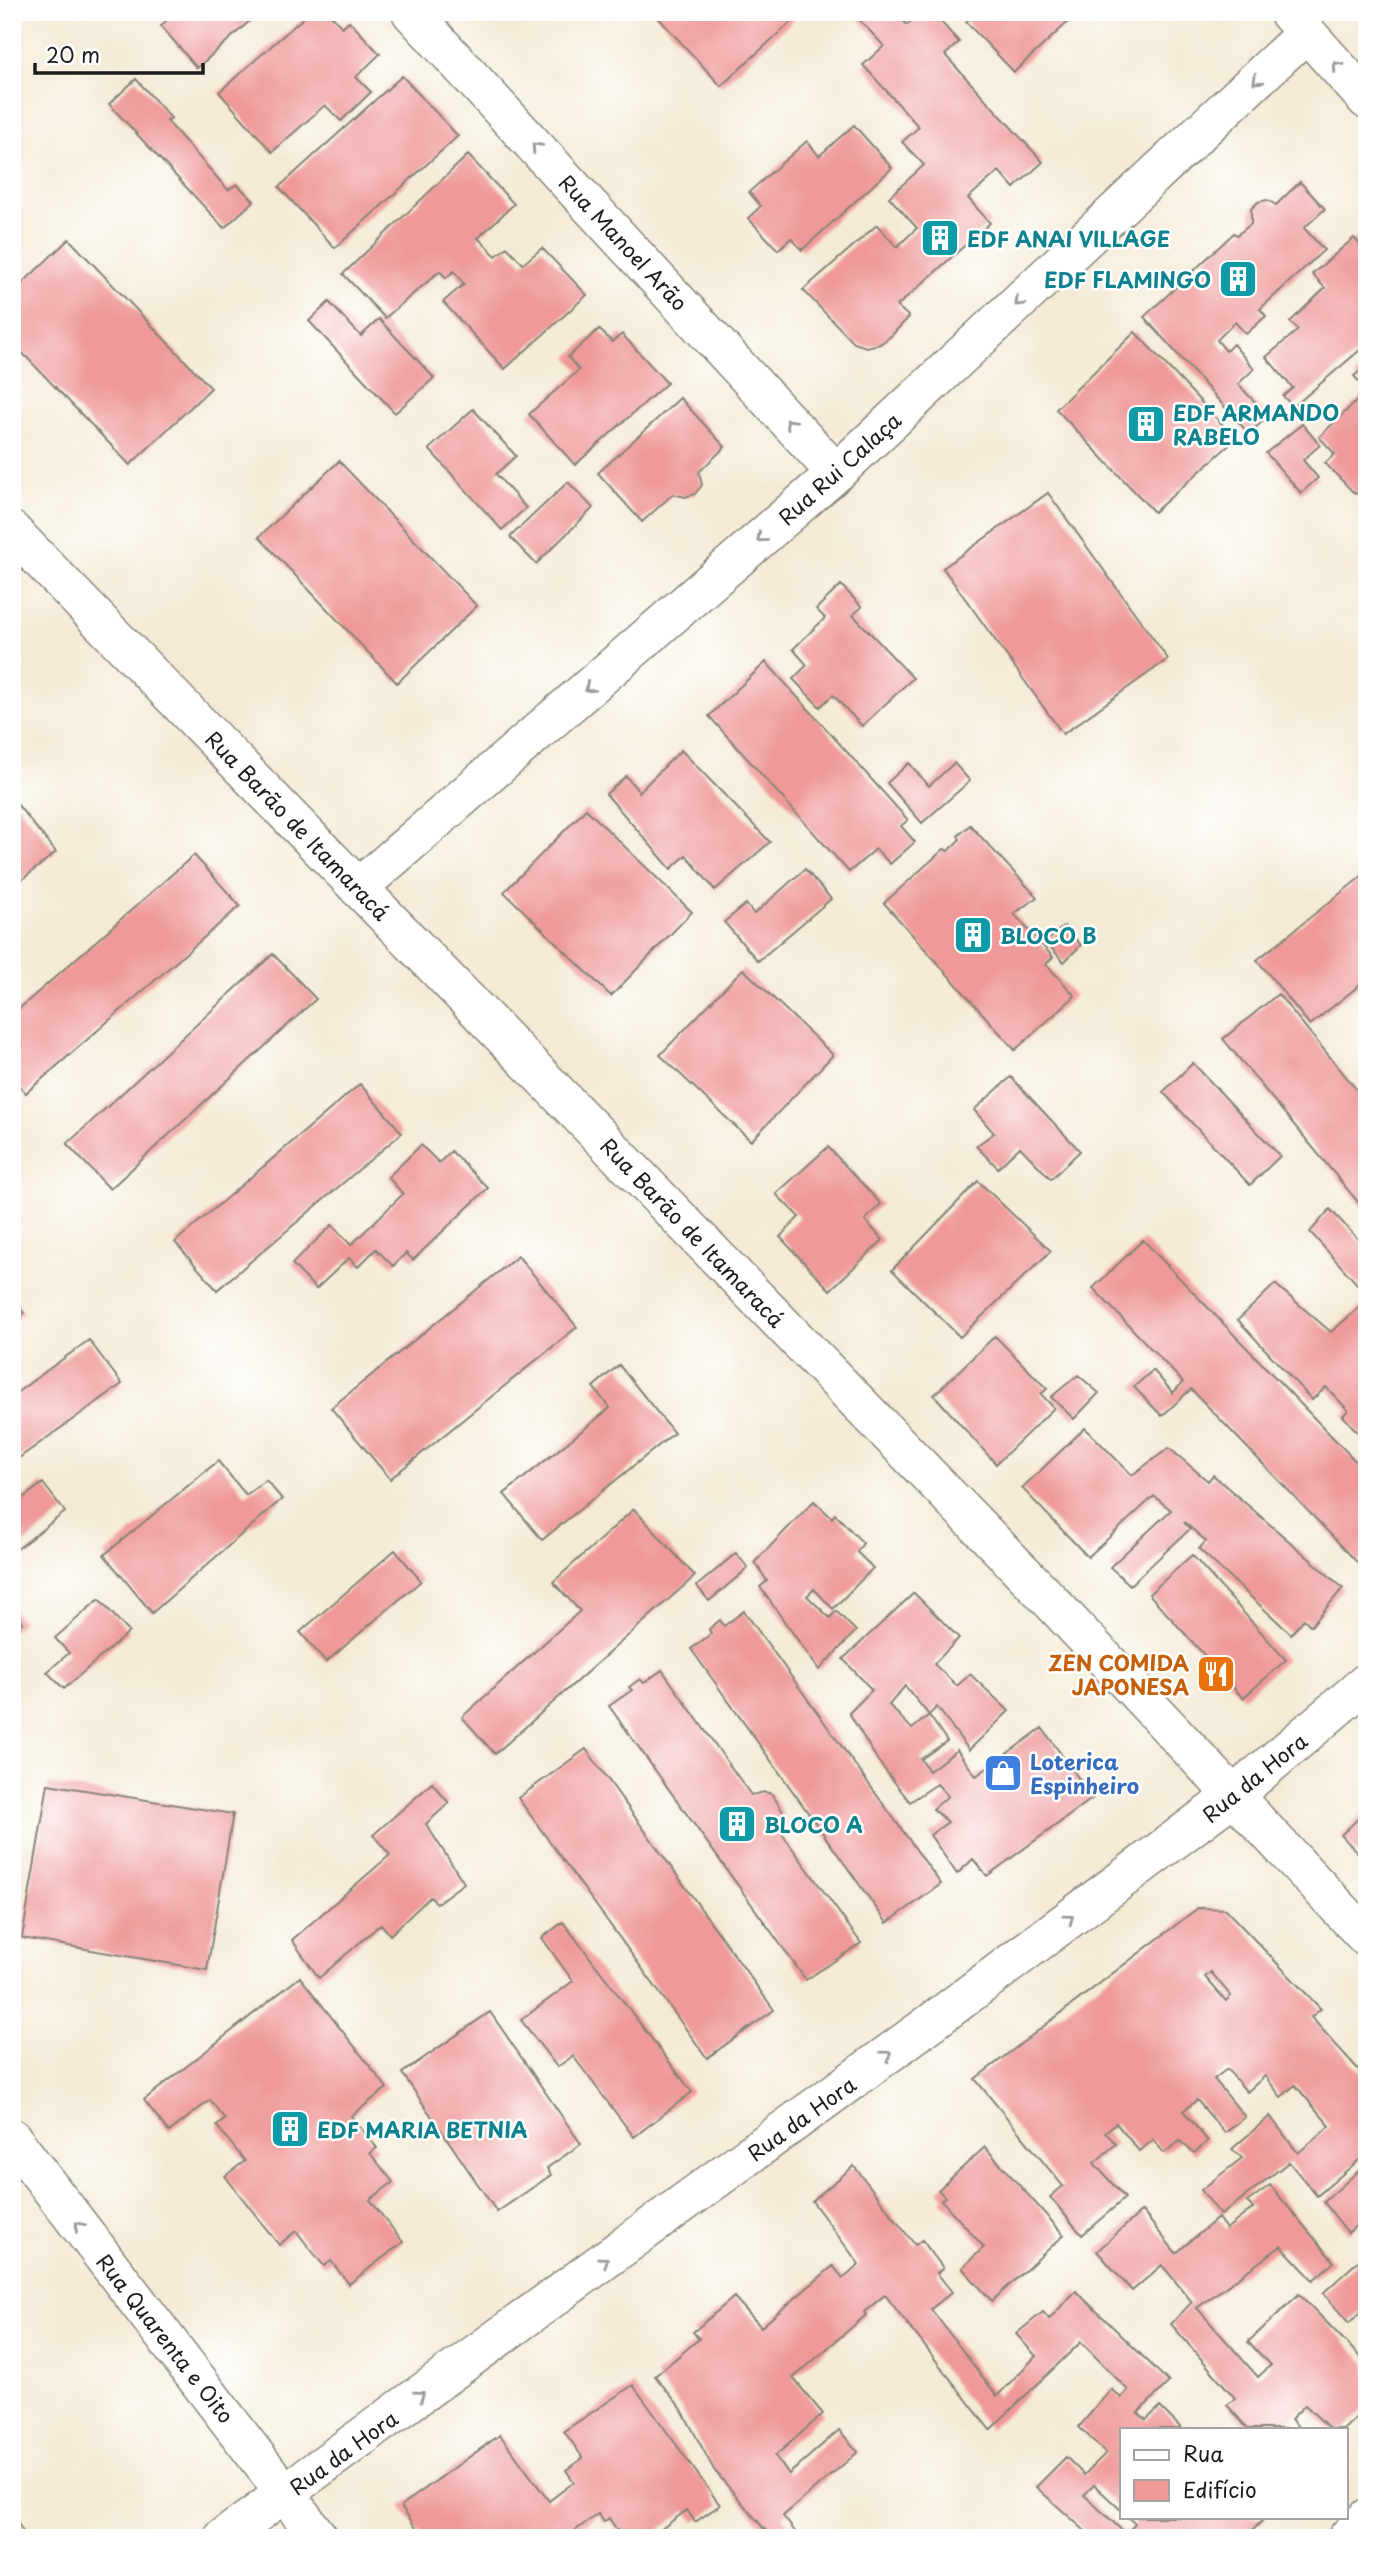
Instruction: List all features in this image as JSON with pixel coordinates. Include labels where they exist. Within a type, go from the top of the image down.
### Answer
[{"type":"street","name":"Rua Manoel Arão","points":[[411,12],[836,473]]},
{"type":"street","name":"Rua Rui Calaça","points":[[358,888],[836,473],[1297,23]]},
{"type":"street","points":[[1297,23],[1367,100]]},
{"type":"street","name":"Rua Barão de Itamaracá","points":[[12,531],[1044,1594],[1367,1938]]},
{"type":"street","name":"Rua da Hora","points":[[223,2538],[928,2025],[1233,1796],[1367,1682]]},
{"type":"street","name":"Rua Quarenta e Oito","points":[[12,2138],[319,2538]]},
{"type":"street","points":[[1347,2538],[1367,2518]]},
{"type":"building","points":[[175,12],[260,12],[197,68],[161,26]]},
{"type":"building","points":[[310,12],[328,12],[342,27],[349,21],[380,54],[356,77],[371,92],[341,121],[325,105],[272,152],[219,92]]},
{"type":"building","points":[[653,12],[802,12],[721,86]]},
{"type":"building","points":[[852,12],[895,12],[907,25],[921,12],[932,12],[959,42],[945,55],[1043,162],[1014,188],[999,171],[968,198],[990,223],[897,306],[909,317],[891,336],[880,344],[866,347],[854,343],[803,290],[877,225],[897,247],[917,228],[889,197],[924,165],[902,142],[919,127],[863,65],[884,46]]},
{"type":"building","points":[[976,12],[1079,12],[1014,72],[966,22]]},
{"type":"building","points":[[402,76],[458,136],[335,248],[279,187]]},
{"type":"building","points":[[136,79],[171,118],[167,121],[228,190],[237,184],[254,201],[224,228],[109,104]]},
{"type":"building","points":[[854,125],[892,168],[802,250],[791,238],[778,250],[748,218],[761,206],[749,192],[807,141],[819,156]]},
{"type":"building","points":[[468,155],[514,204],[478,238],[496,256],[507,247],[523,264],[542,248],[587,295],[505,369],[443,302],[464,284],[454,271],[446,278],[440,271],[385,318],[343,274]]},
{"type":"building","name":"EDF FLAMINGO","points":[[1300,182],[1325,209],[1304,228],[1324,250],[1260,309],[1266,316],[1246,334],[1235,322],[1217,340],[1226,351],[1233,344],[1254,369],[1238,384],[1268,416],[1249,434],[1144,317],[1234,233],[1237,235],[1251,224],[1251,209],[1258,202],[1267,200],[1276,205]]},
{"type":"building","points":[[1354,238],[1367,252],[1367,344],[1293,407],[1283,396],[1293,388],[1266,357],[1298,330],[1290,322],[1325,288],[1312,274]]},
{"type":"building","points":[[69,239],[211,388],[130,465],[12,342],[12,293]]},
{"type":"building","points":[[329,302],[361,336],[379,319],[434,378],[395,413],[309,321]]},
{"type":"building","points":[[599,329],[612,342],[622,334],[667,383],[575,465],[529,414],[579,370],[568,357]]},
{"type":"building","name":"EDF ARMANDO RABELO","points":[[1135,332],[1236,439],[1154,512],[1056,409]]},
{"type":"building","points":[[1367,365],[1367,391],[1354,376]]},
{"type":"building","points":[[1367,391],[1367,487],[1355,494],[1325,463],[1335,454],[1319,437]]},
{"type":"building","points":[[680,398],[725,447],[699,472],[702,485],[695,494],[685,497],[673,494],[642,522],[598,473]]},
{"type":"building","points":[[473,409],[516,456],[496,474],[526,508],[502,530],[429,449]]},
{"type":"building","points":[[1302,424],[1320,445],[1303,460],[1318,478],[1301,493],[1266,453]]},
{"type":"building","points":[[339,461],[477,606],[397,683],[259,537]]},
{"type":"building","points":[[568,482],[593,508],[536,564],[510,537]]},
{"type":"building","points":[[1048,493],[1168,659],[1063,734],[943,568]]},
{"type":"building","points":[[841,585],[862,607],[853,615],[913,678],[862,726],[833,695],[820,707],[793,679],[807,665],[793,649],[825,618],[816,609]]},
{"type":"building","points":[[766,662],[908,820],[901,826],[915,842],[890,864],[876,849],[849,872],[709,716]]},
{"type":"building","points":[[681,750],[770,842],[715,890],[686,855],[671,869],[606,794],[626,776],[639,792]]},
{"type":"building","points":[[909,763],[929,786],[954,763],[970,781],[922,823],[887,783]]},
{"type":"building","points":[[12,798],[56,852],[12,888]]},
{"type":"building","points":[[586,809],[692,912],[611,996],[504,892]]},
{"type":"building","name":"BLOCO B","points":[[970,825],[1037,897],[1014,914],[1053,957],[1046,964],[1075,996],[1015,1050],[884,903],[944,849],[948,851]]},
{"type":"building","points":[[194,855],[240,906],[26,1093],[12,1078],[12,1015]]},
{"type":"building","points":[[805,869],[831,899],[758,961],[724,922],[746,904],[754,914]]},
{"type":"building","points":[[1367,872],[1367,979],[1310,1025],[1257,960]]},
{"type":"building","points":[[1064,926],[1081,945],[1064,962],[1046,942]]},
{"type":"building","points":[[273,954],[316,999],[110,1189],[67,1144]]},
{"type":"building","points":[[743,969],[833,1055],[751,1141],[660,1055]]},
{"type":"building","points":[[1278,994],[1367,1102],[1367,1213],[1223,1039]]},
{"type":"building","points":[[1193,1063],[1280,1156],[1250,1185],[1163,1092]]},
{"type":"building","points":[[1011,1077],[1080,1151],[1051,1179],[1020,1147],[998,1168],[976,1146],[994,1133],[974,1110]]},
{"type":"building","points":[[360,1084],[402,1133],[217,1290],[175,1242]]},
{"type":"building","points":[[421,1145],[439,1163],[451,1151],[488,1188],[413,1260],[406,1253],[393,1266],[376,1249],[358,1267],[349,1258],[316,1289],[292,1264],[332,1225],[351,1245],[403,1194],[388,1177]]},
{"type":"building","points":[[828,1147],[881,1204],[865,1220],[883,1240],[830,1290],[780,1237],[799,1217],[776,1194]]},
{"type":"building","points":[[978,1181],[1051,1251],[960,1337],[892,1270]]},
{"type":"building","points":[[1330,1209],[1367,1249],[1367,1295],[1310,1232]]},
{"type":"building","points":[[1143,1240],[1367,1473],[1367,1554],[1358,1563],[1191,1389],[1162,1416],[1134,1387],[1153,1370],[1173,1393],[1183,1382],[1093,1288]]},
{"type":"building","points":[[518,1256],[577,1327],[390,1479],[331,1408]]},
{"type":"building","points":[[1275,1284],[1331,1332],[1367,1301],[1367,1430],[1361,1436],[1343,1416],[1348,1410],[1326,1387],[1312,1400],[1238,1320]]},
{"type":"building","points":[[12,1298],[24,1313],[12,1322]]},
{"type":"building","points":[[995,1336],[1047,1389],[1041,1394],[1054,1408],[996,1464],[934,1395]]},
{"type":"building","points":[[89,1340],[122,1384],[12,1463],[12,1396]]},
{"type":"building","points":[[619,1365],[674,1433],[542,1540],[504,1494],[610,1408],[593,1387]]},
{"type":"building","points":[[1078,1375],[1099,1393],[1074,1419],[1051,1397]]},
{"type":"building","points":[[1085,1428],[1132,1475],[1169,1448],[1208,1481],[1213,1475],[1343,1588],[1311,1626],[1304,1619],[1291,1634],[1199,1549],[1206,1541],[1184,1522],[1190,1529],[1130,1585],[1110,1567],[1171,1510],[1154,1496],[1088,1557],[1022,1488]]},
{"type":"building","points":[[218,1461],[246,1495],[266,1480],[282,1499],[152,1613],[104,1555]]},
{"type":"building","points":[[43,1483],[65,1512],[12,1553],[12,1506]]},
{"type":"building","points":[[814,1501],[832,1518],[835,1514],[863,1543],[857,1552],[873,1568],[833,1609],[814,1589],[807,1596],[830,1618],[836,1611],[856,1631],[819,1670],[760,1587],[767,1581],[755,1562]]},
{"type":"building","points":[[634,1509],[695,1576],[495,1754],[462,1717],[580,1611],[553,1582]]},
{"type":"building","points":[[395,1550],[421,1581],[326,1662],[300,1632]]},
{"type":"building","points":[[736,1553],[748,1568],[709,1601],[697,1586]]},
{"type":"building","points":[[1192,1555],[1286,1660],[1243,1698],[1149,1594]]},
{"type":"building","points":[[914,1593],[959,1638],[934,1664],[957,1686],[970,1674],[1009,1711],[969,1750],[937,1707],[929,1715],[947,1741],[921,1759],[929,1771],[957,1750],[976,1776],[1042,1728],[1093,1798],[987,1876],[973,1859],[957,1874],[930,1835],[948,1822],[933,1809],[948,1796],[937,1784],[910,1802],[878,1761],[849,1713],[872,1690],[843,1659]],"holes":[[[905,1686],[929,1715],[912,1729],[889,1705]]]},
{"type":"building","points":[[99,1599],[129,1632],[64,1689],[47,1672],[69,1653],[55,1638]]},
{"type":"building","points":[[12,1609],[23,1622],[12,1632]]},
{"type":"building","name":"BLOCO A","points":[[744,1611],[941,1884],[887,1923],[691,1649],[711,1634],[709,1629],[720,1620],[724,1626]]},
{"type":"building","name":"BLOCO A","points":[[662,1670],[751,1795],[765,1792],[772,1794],[783,1812],[784,1821],[777,1827],[861,1943],[806,1980],[609,1706],[632,1690],[629,1687],[640,1679],[644,1683]]},
{"type":"building","points":[[586,1749],[774,2010],[707,2058],[518,1798]]},
{"type":"building","points":[[432,1783],[449,1803],[426,1824],[464,1883],[437,1903],[430,1897],[390,1935],[381,1924],[319,1978],[292,1940],[390,1855],[373,1835]]},
{"type":"building","points":[[48,1784],[233,1814],[207,1970],[22,1938]]},
{"type":"building","points":[[1367,1810],[1367,1863],[1341,1835]]},
{"type":"building","points":[[1198,1908],[1225,1909],[1321,2009],[1311,2017],[1367,2079],[1367,2153],[1317,2196],[1289,2162],[1221,2215],[1201,2190],[1242,2158],[1232,2149],[1270,2116],[1298,2153],[1330,2126],[1295,2085],[1281,2097],[1265,2076],[1247,2092],[1227,2069],[1214,2079],[1245,2117],[1225,2133],[1197,2100],[1183,2111],[1208,2141],[1194,2153],[1180,2141],[1164,2153],[1153,2140],[1139,2151],[1116,2123],[1105,2132],[1116,2144],[1094,2163],[1125,2198],[1082,2235],[1050,2197],[1063,2186],[975,2079]],"holes":[[[1211,1972],[1231,1996],[1226,2001],[1205,1977]]]},
{"type":"building","points":[[563,1922],[692,2092],[634,2137],[573,2056],[557,2067],[521,2020],[573,1981],[542,1938]]},
{"type":"building","name":"EDF MARIA BETNIA","points":[[300,1977],[387,2088],[351,2116],[377,2148],[370,2153],[393,2182],[370,2200],[403,2242],[349,2284],[331,2261],[324,2266],[296,2231],[279,2245],[225,2176],[245,2161],[217,2126],[225,2119],[210,2100],[169,2132],[144,2100]]},
{"type":"building","points":[[490,2012],[581,2144],[547,2168],[551,2175],[497,2212],[402,2073]]},
{"type":"building","points":[[985,2147],[1064,2235],[992,2301],[962,2268],[984,2247],[941,2200],[945,2197],[938,2190]]},
{"type":"building","points":[[1367,2163],[1367,2216],[1348,2233],[1324,2202]]},
{"type":"building","points":[[854,2166],[915,2245],[922,2240],[943,2268],[937,2273],[952,2292],[931,2309],[997,2396],[1036,2356],[1016,2334],[1043,2312],[1049,2319],[1076,2291],[1169,2382],[1138,2413],[1146,2420],[1160,2407],[1181,2428],[1120,2428],[1120,2509],[1094,2485],[1084,2495],[1126,2534],[1135,2524],[1129,2518],[1265,2518],[1245,2538],[1093,2538],[1036,2487],[1066,2457],[1084,2475],[1106,2453],[1079,2427],[1111,2389],[1121,2398],[1128,2390],[1081,2342],[990,2430],[885,2295],[864,2312],[866,2315],[793,2378],[823,2414],[775,2456],[789,2474],[839,2430],[858,2452],[783,2516],[800,2538],[758,2538],[766,2531],[714,2470],[681,2408],[655,2376],[699,2339],[693,2332],[734,2297],[761,2327],[833,2266],[843,2278],[859,2264],[812,2201]]},
{"type":"building","points":[[1270,2185],[1334,2262],[1313,2280],[1281,2246],[1197,2308],[1258,2377],[1271,2365],[1248,2342],[1299,2294],[1367,2364],[1367,2407],[1345,2428],[1329,2428],[1305,2405],[1291,2419],[1299,2428],[1247,2428],[1227,2405],[1235,2398],[1171,2324],[1192,2302],[1162,2265],[1132,2291],[1097,2251],[1142,2211],[1176,2253],[1218,2218],[1226,2229],[1253,2208],[1247,2202]]},
{"type":"building","points":[[1367,2253],[1367,2306],[1349,2323],[1323,2293]]},
{"type":"building","points":[[633,2385],[720,2505],[695,2522],[687,2510],[649,2538],[622,2538],[609,2518],[604,2522],[598,2514],[565,2538],[423,2538],[401,2506],[500,2435],[549,2501],[574,2482],[566,2470],[583,2458],[564,2431]]},
{"type":"building","points":[[12,2514],[27,2538],[12,2538]]},
{"type":"place","name":"EDF ANAI VILLAGE","points":[[940,238]]},
{"type":"place","name":"EDF FLAMINGO","points":[[1238,279]]},
{"type":"place","name":"EDF ARMANDO RABELO","points":[[1146,424]]},
{"type":"place","name":"BLOCO B","points":[[973,935]]},
{"type":"place","name":"ZEN COMIDA JAPONESA","points":[[1216,1674]]},
{"type":"place","name":"Loterica Espinheiro","points":[[1003,1773]]},
{"type":"place","name":"BLOCO A","points":[[737,1824]]},
{"type":"place","name":"EDF MARIA BETNIA","points":[[290,2129]]}]
